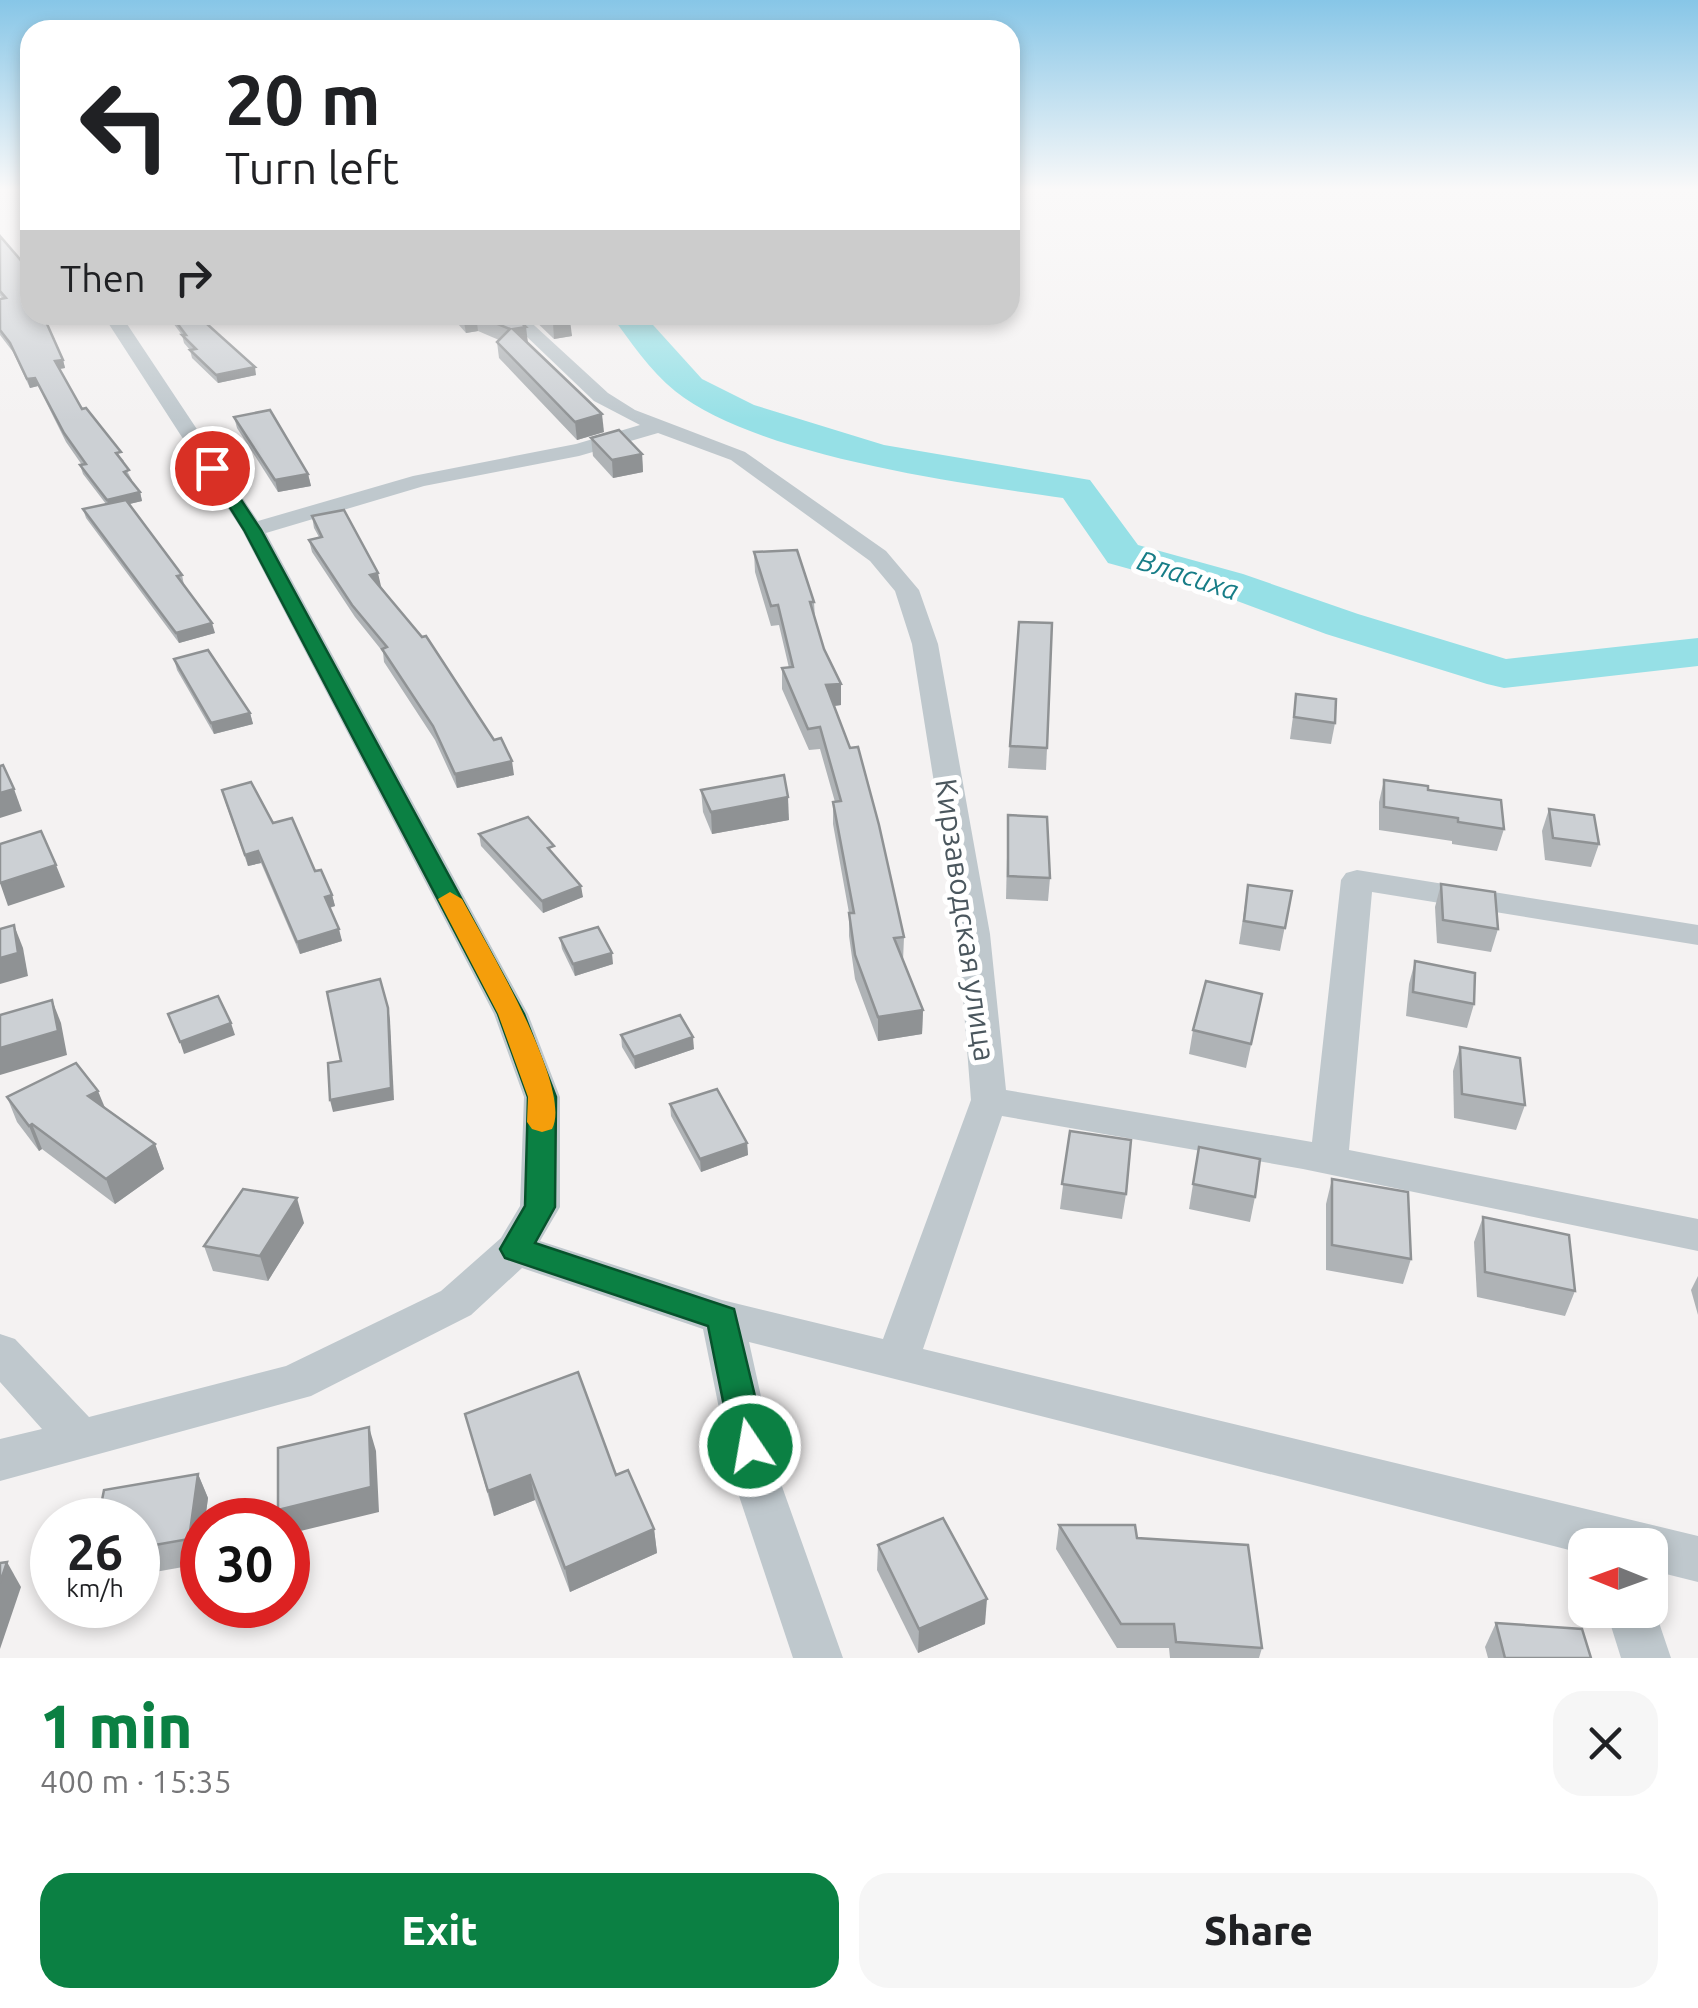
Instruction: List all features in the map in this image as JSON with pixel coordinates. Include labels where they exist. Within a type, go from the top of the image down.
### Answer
[{"type":"street","points":[[0,1460],[295,1383],[456,1303],[516,1249],[540,1207],[542,1097],[511,1014],[253,530],[119,325]]},
{"type":"street","points":[[524,325],[601,397],[628,414],[659,426]]},
{"type":"street","points":[[253,530],[420,480],[579,450],[659,426]]},
{"type":"street","name":"Кирзаводская улица","points":[[659,426],[738,456],[878,556],[907,590],[925,644],[974,934],[989,1100],[897,1360]]},
{"type":"street","points":[[1329,1160],[1357,880],[1698,935]]},
{"type":"street","points":[[989,1100],[1329,1160],[1698,1236]]},
{"type":"street","points":[[516,1249],[722,1318],[1568,1529]]},
{"type":"street","points":[[722,1318],[756,1478],[818,1658]]},
{"type":"street","points":[[0,1352],[80,1439]]},
{"type":"street","points":[[1668,1553],[1698,1559]]},
{"type":"street","points":[[1637,1628],[1646,1658]]},
{"type":"building","points":[[0,266],[20,266],[20,325],[47,325],[63,360],[55,361],[82,409],[86,408],[121,452],[116,453],[129,470],[124,472],[140,492],[107,500],[80,465],[86,464],[64,433],[35,378],[27,379],[0,330],[0,299],[6,298],[0,291]]},
{"type":"building","points":[[178,325],[208,325],[255,367],[216,375],[190,350],[196,349],[182,335],[186,335]]},
{"type":"building","points":[[500,325],[526,327],[513,329],[602,414],[575,422],[497,342],[510,329]]},
{"type":"building","points":[[270,410],[308,474],[275,480],[234,417]]},
{"type":"building","points":[[619,430],[642,454],[612,460],[591,438]]},
{"type":"building","points":[[126,500],[212,623],[176,633],[83,509]]},
{"type":"building","points":[[344,510],[378,573],[370,575],[422,637],[426,636],[494,740],[501,738],[512,761],[455,774],[433,726],[382,649],[387,647],[352,605],[309,540],[322,537],[312,516]]},
{"type":"building","points":[[797,550],[824,649],[841,684],[826,685],[850,748],[858,747],[879,825],[904,937],[894,938],[923,1010],[878,1017],[855,955],[849,913],[854,913],[833,802],[841,801],[820,727],[808,729],[782,668],[793,667],[778,605],[771,606],[754,552]]},
{"type":"building","points":[[1019,622],[1052,623],[1047,748],[1010,746]]},
{"type":"building","points":[[208,650],[250,713],[211,723],[174,659]]},
{"type":"building","points":[[1296,694],[1336,699],[1335,723],[1294,717]]},
{"type":"building","points":[[3,765],[14,789],[0,793],[0,766]]},
{"type":"building","points":[[784,775],[788,797],[711,812],[701,790]]},
{"type":"building","points":[[1384,780],[1501,800],[1504,829],[1384,807]]},
{"type":"building","points":[[251,782],[273,823],[292,818],[315,871],[321,870],[332,895],[325,897],[339,929],[297,942],[258,851],[245,855],[222,790]]},
{"type":"building","points":[[1549,809],[1594,815],[1599,844],[1553,838]]},
{"type":"building","points":[[1008,815],[1047,817],[1050,878],[1008,876]]},
{"type":"building","points":[[528,817],[554,846],[548,848],[581,886],[542,901],[479,834]]},
{"type":"building","points":[[41,831],[56,865],[0,883],[0,844]]},
{"type":"building","points":[[1441,884],[1495,892],[1498,929],[1443,920]]},
{"type":"building","points":[[1248,885],[1292,891],[1285,928],[1244,921]]},
{"type":"building","points":[[14,925],[18,953],[0,958],[0,929]]},
{"type":"building","points":[[598,927],[612,953],[573,964],[560,938]]},
{"type":"building","points":[[1415,961],[1475,973],[1474,1004],[1413,992]]},
{"type":"building","points":[[380,979],[388,1008],[391,1088],[330,1100],[328,1063],[341,1061],[327,992]]},
{"type":"building","points":[[1206,981],[1262,994],[1251,1044],[1193,1030]]},
{"type":"building","points":[[218,996],[231,1023],[180,1042],[168,1014]]},
{"type":"building","points":[[52,1000],[58,1031],[0,1048],[0,1015]]},
{"type":"building","points":[[680,1015],[693,1037],[634,1057],[621,1035]]},
{"type":"building","points":[[1460,1047],[1520,1058],[1525,1105],[1462,1094]]},
{"type":"building","points":[[76,1063],[98,1091],[88,1096],[155,1144],[106,1179],[32,1124],[29,1126],[7,1097]]},
{"type":"building","points":[[717,1089],[747,1143],[700,1159],[670,1104]]},
{"type":"building","points":[[1070,1131],[1131,1140],[1126,1194],[1062,1184]]},
{"type":"building","points":[[1199,1147],[1260,1159],[1255,1197],[1193,1184]]},
{"type":"building","points":[[1332,1179],[1408,1192],[1411,1259],[1332,1245]]},
{"type":"building","points":[[243,1189],[297,1198],[260,1256],[204,1246]]},
{"type":"building","points":[[1483,1217],[1569,1235],[1575,1291],[1485,1272]]},
{"type":"building","points":[[578,1372],[616,1475],[628,1470],[654,1529],[565,1568],[530,1475],[488,1491],[465,1414]]},
{"type":"building","points":[[369,1427],[371,1487],[310,1502],[310,1498],[278,1498],[278,1448]]},
{"type":"building","points":[[198,1474],[195,1498],[180,1498],[180,1541],[160,1544],[160,1498],[102,1498],[104,1490]]},
{"type":"building","points":[[943,1518],[987,1599],[919,1629],[878,1545]]},
{"type":"building","points":[[1059,1525],[1135,1525],[1137,1538],[1248,1545],[1262,1648],[1176,1642],[1174,1624],[1121,1624]]},
{"type":"building","points":[[7,1562],[0,1583],[0,1563]]},
{"type":"building","points":[[1496,1623],[1582,1629],[1591,1658],[1505,1658]]},
{"type":"waterway","name":"Власиха","points":[[635,325],[679,378],[742,413],[787,430],[884,456],[1076,488],[1123,554],[1228,583],[1342,624],[1504,674],[1698,652]]},
{"type":"slow traffic","points":[[450,899],[511,1014],[542,1097],[542,1122]]},
{"type":"route","points":[[212,468],[253,530],[511,1014],[542,1097],[540,1207],[516,1249],[722,1318],[750,1446]]}]
